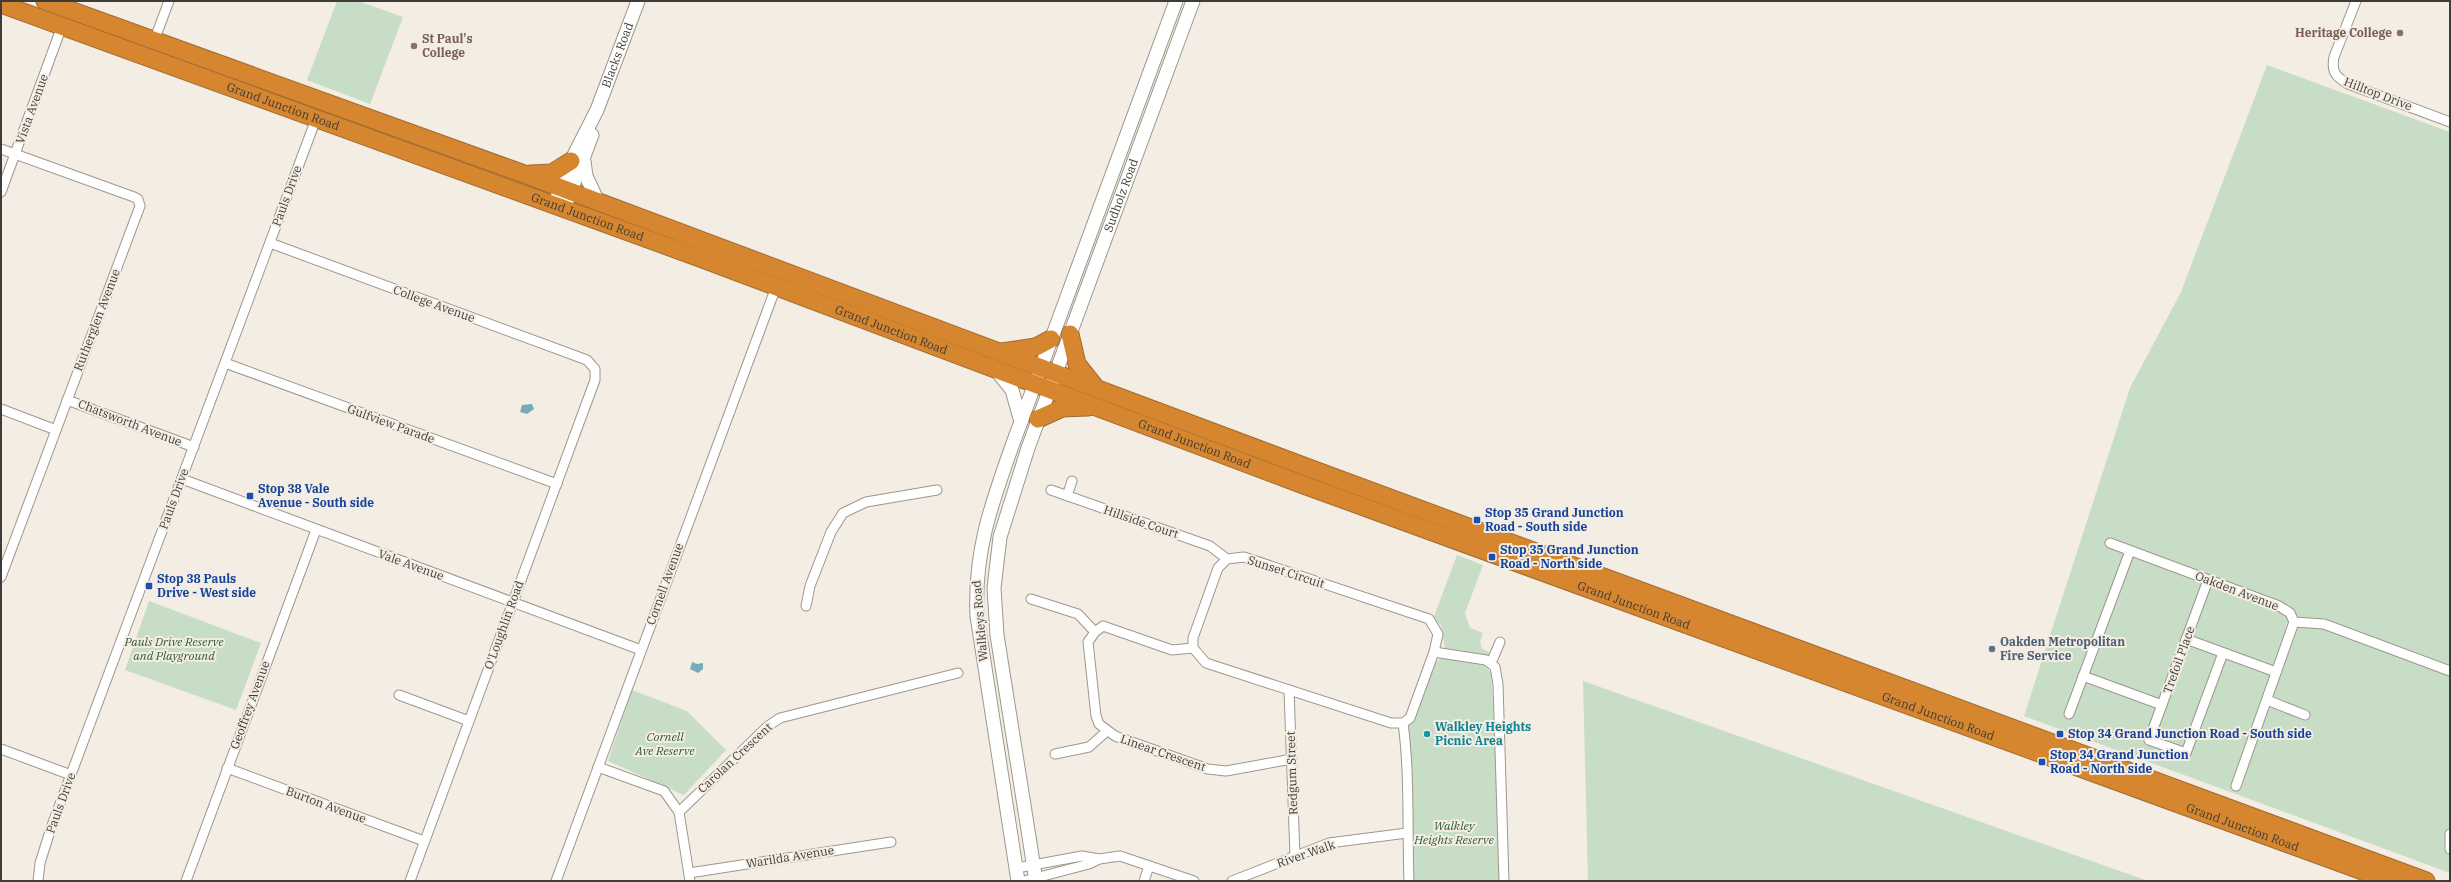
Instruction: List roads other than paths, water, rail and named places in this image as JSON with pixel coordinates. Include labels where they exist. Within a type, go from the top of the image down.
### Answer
[{"type":"highway","name":"Grand Junction Road","points":[[45,1],[524,174],[782,271],[1045,379],[2018,730],[2426,881]]},
{"type":"highway","name":"Grand Junction Road","points":[[1,4],[776,287],[996,360]]},
{"type":"highway","points":[[62,26],[69,10]]},
{"type":"highway","points":[[316,119],[322,101]]},
{"type":"highway","points":[[524,174],[552,173],[577,159]]},
{"type":"highway","points":[[776,287],[782,271]]},
{"type":"highway","points":[[1038,419],[1062,408],[1097,398],[1077,364],[1070,334]]},
{"type":"highway","points":[[996,360],[1036,347],[1051,339]]},
{"type":"highway","name":"Grand Junction Road","points":[[1097,398],[1301,484],[2390,881]]},
{"type":"highway","points":[[2018,730],[2024,739],[2024,747]]},
{"type":"main road","name":"Blacks Road","points":[[559,207],[638,1]]},
{"type":"main road","name":"Sudholz Road","points":[[1045,379],[1051,339],[1176,1]]},
{"type":"main road","name":"Sudholz Road","points":[[1045,379],[1070,334],[1193,1]]},
{"type":"main road","points":[[577,159],[598,202]]},
{"type":"main road","points":[[996,360],[1012,390],[1021,422]]},
{"type":"main road","name":"Walkleys Road","points":[[1032,880],[1034,864],[997,636],[994,588],[997,554],[1002,530],[1038,419],[1045,379]]},
{"type":"main road","name":"Walkleys Road","points":[[1017,874],[980,636],[976,586],[980,546],[986,520],[1021,422],[1045,379]]},
{"type":"street","points":[[154,41],[169,1]]},
{"type":"street","name":"Hilltop Drive","points":[[2356,1],[2334,57],[2332,66],[2338,78],[2348,84],[2450,122]]},
{"type":"street","name":"Vista Avenue","points":[[1,192],[62,26]]},
{"type":"street","name":"Pauls Drive","points":[[38,881],[44,846],[316,119]]},
{"type":"street","name":"Rutherglen Avenue","points":[[1,149],[134,197],[140,203],[1,577]]},
{"type":"street","name":"College Avenue","points":[[270,243],[587,360],[595,369]]},
{"type":"street","name":"Cornell Avenue","points":[[556,881],[776,287]]},
{"type":"street","name":"Gulfview Parade","points":[[225,363],[557,484]]},
{"type":"street","name":"O'Loughlin Road","points":[[410,881],[595,380],[595,369]]},
{"type":"street","name":"Chatsworth Avenue","points":[[67,400],[194,447]]},
{"type":"street","points":[[1,409],[56,430]]},
{"type":"street","name":"Vale Avenue","points":[[182,479],[641,650]]},
{"type":"street","points":[[1067,496],[1072,481]]},
{"type":"street","points":[[806,606],[810,586],[830,532],[843,513],[866,502],[937,490]]},
{"type":"street","name":"Hillside Court","points":[[1052,490],[1210,546],[1226,559]]},
{"type":"street","name":"Geoffrey Avenue","points":[[186,881],[316,530]]},
{"type":"street","name":"Oakden Avenue","points":[[2110,543],[2279,606],[2290,613],[2294,622]]},
{"type":"street","points":[[2069,714],[2130,551]]},
{"type":"street","name":"Sunset Circuit","points":[[1226,559],[1244,558],[1429,619],[1438,634],[1434,652],[1410,718],[1403,723]]},
{"type":"street","points":[[1226,559],[1218,568],[1193,638],[1193,648],[1206,663],[1391,723],[1403,723],[1408,756],[1406,833],[1409,881]]},
{"type":"street","name":"Trefoil Place","points":[[2208,580],[2150,740],[2186,753],[2223,653]]},
{"type":"street","points":[[1031,599],[1078,614],[1095,632],[1102,626],[1172,650],[1193,648]]},
{"type":"street","points":[[2236,786],[2294,622],[2324,624],[2450,671]]},
{"type":"street","name":"Linear Crescent","points":[[1095,632],[1088,642],[1096,716],[1099,724],[1107,731],[1115,736],[1218,772],[1292,759]]},
{"type":"street","points":[[2186,639],[2276,672]]},
{"type":"street","points":[[1491,663],[1500,642]]},
{"type":"street","points":[[1434,652],[1478,659],[1491,663],[1495,667],[1498,684],[1504,881]]},
{"type":"street","name":"Carolan Crescent","points":[[679,812],[768,726],[780,718],[958,673]]},
{"type":"street","points":[[2083,676],[2162,705]]},
{"type":"street","name":"Redgum Street","points":[[1289,690],[1295,856]]},
{"type":"street","points":[[400,696],[469,721]]},
{"type":"street","points":[[2266,700],[2305,714]]},
{"type":"street","name":"Linear Crescent","points":[[1055,754],[1089,747],[1107,731]]},
{"type":"street","points":[[1,749],[71,775]]},
{"type":"street","points":[[598,767],[664,791],[679,812],[690,877]]},
{"type":"street","name":"Burton Avenue","points":[[227,768],[424,841]]},
{"type":"street","name":"River Walk","points":[[1232,881],[1329,843],[1406,833]]},
{"type":"street","points":[[2450,834],[2450,849]]},
{"type":"street","name":"Warilda Avenue","points":[[690,877],[892,842]]},
{"type":"street","points":[[1017,874],[1034,864],[1082,856],[1100,859]]},
{"type":"street","points":[[1032,880],[1089,864],[1100,859],[1120,856],[1194,881]]},
{"type":"street","points":[[1144,881],[1149,866]]},
{"type":"water","points":[[532,404],[534,409],[527,414],[520,412],[522,405]]},
{"type":"water","points":[[692,662],[697,664],[703,663],[703,669],[698,673],[690,669]]},
{"type":"place","name":"Heritage College","points":[[2400,33]]},
{"type":"place","name":"St Paul's College","points":[[414,46]]},
{"type":"place","name":"Stop 38 Vale Avenue - South side","points":[[250,496]]},
{"type":"place","name":"Stop 35 Grand Junction Road - South side","points":[[1477,520]]},
{"type":"place","name":"Stop 35 Grand Junction Road - North side","points":[[1492,557]]},
{"type":"place","name":"Stop 38 Pauls Drive - West side","points":[[149,586]]},
{"type":"place","name":"Oakden Metropolitan Fire Service","points":[[1992,649]]},
{"type":"place","name":"Walkley Heights Picnic Area","points":[[1427,734]]},
{"type":"place","name":"Stop 34 Grand Junction Road - South side","points":[[2060,734]]},
{"type":"place","name":"Stop 34 Grand Junction Road - North side","points":[[2042,762]]},
{"type":"park label","name":"Pauls Drive Reserve and Playground","points":[[174,649]]},
{"type":"park label","name":"Cornell Ave Reserve","points":[[665,744]]},
{"type":"park label","name":"Walkley Heights Reserve","points":[[1454,833]]}]
